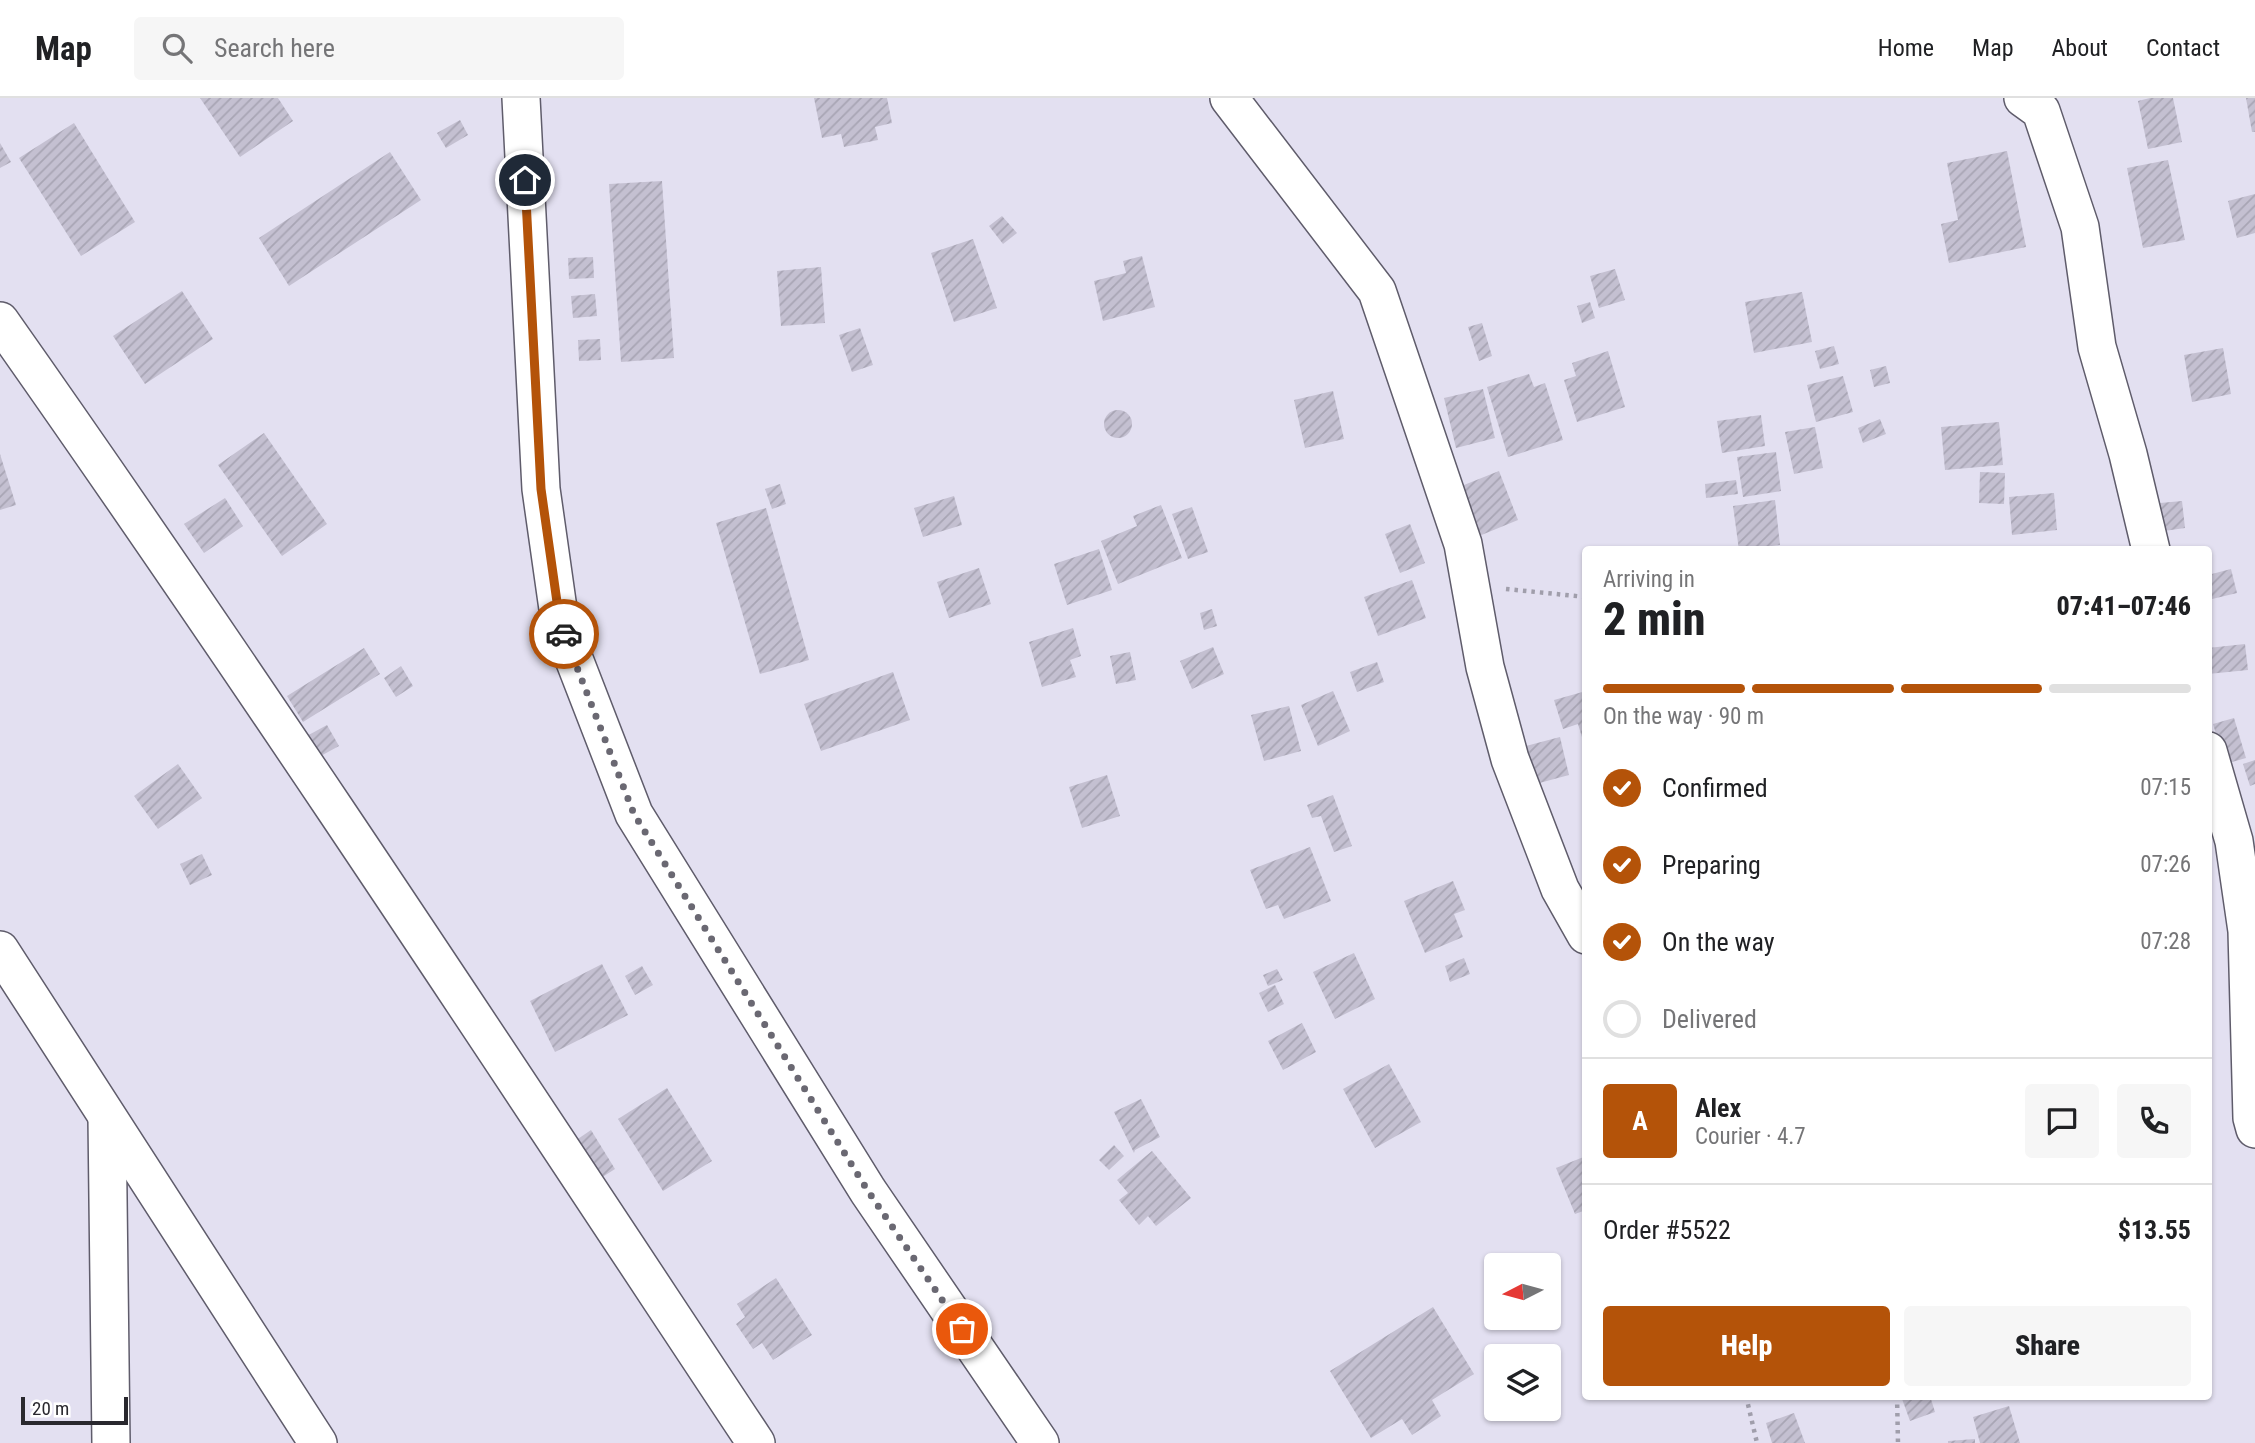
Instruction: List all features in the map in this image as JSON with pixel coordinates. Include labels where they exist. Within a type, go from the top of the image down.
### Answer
[{"type":"street","points":[[521,98],[541,489],[560,623],[609,750],[634,814],[868,1191],[1040,1443]]},
{"type":"street","points":[[1229,98],[1377,291],[1463,544],[1485,667],[1510,759],[1560,889],[1582,928]]},
{"type":"street","points":[[2024,98],[2041,111],[2080,227],[2097,347],[2128,454],[2150,546]]},
{"type":"street","points":[[0,321],[103,467],[382,879],[755,1443]]},
{"type":"street","points":[[2212,765],[2234,841],[2247,930],[2248,1030],[2252,1118],[2255,1129]]},
{"type":"street","points":[[0,950],[318,1443]]},
{"type":"street","points":[[107,1117],[111,1443]]},
{"type":"path","points":[[1470,586],[1582,597]]},
{"type":"path","points":[[1747,1400],[1757,1443]]},
{"type":"path","points":[[1897,1400],[1898,1443]]},
{"type":"building","points":[[200,98],[278,98],[293,121],[240,157]]},
{"type":"building","points":[[814,98],[887,98],[892,123],[875,127],[878,140],[844,147],[841,134],[822,138]]},
{"type":"building","points":[[2173,98],[2182,142],[2148,149],[2138,101]]},
{"type":"building","points":[[2246,98],[2255,98],[2255,132],[2252,132]]},
{"type":"building","points":[[460,120],[468,135],[446,148],[437,133]]},
{"type":"building","points":[[74,123],[135,222],[81,256],[19,158]]},
{"type":"building","points":[[0,143],[11,162],[0,168]]},
{"type":"building","points":[[2007,151],[2026,247],[1949,263],[1941,224],[1958,220],[1947,163]]},
{"type":"building","points":[[390,152],[421,200],[289,286],[259,238]]},
{"type":"building","points":[[2168,160],[2185,240],[2143,248],[2127,168]]},
{"type":"building","points":[[662,181],[674,358],[621,362],[609,184]]},
{"type":"building","points":[[2255,194],[2255,233],[2237,238],[2228,201]]},
{"type":"building","points":[[1002,216],[1017,233],[1003,244],[989,226]]},
{"type":"building","points":[[973,239],[997,308],[954,322],[931,253]]},
{"type":"building","points":[[1142,256],[1155,307],[1103,321],[1094,281],[1126,273],[1123,261]]},
{"type":"building","points":[[593,257],[594,278],[569,279],[568,258]]},
{"type":"building","points":[[821,267],[825,323],[781,326],[777,271]]},
{"type":"building","points":[[1615,269],[1625,300],[1599,308],[1590,276]]},
{"type":"building","points":[[182,291],[213,339],[145,384],[113,336]]},
{"type":"building","points":[[1802,292],[1812,342],[1754,353],[1745,302]]},
{"type":"building","points":[[595,294],[597,316],[573,318],[571,296]]},
{"type":"building","points":[[1590,302],[1595,318],[1582,323],[1577,306]]},
{"type":"building","points":[[1482,323],[1492,356],[1479,361],[1468,327]]},
{"type":"building","points":[[860,328],[873,365],[852,372],[839,335]]},
{"type":"building","points":[[600,339],[601,360],[579,361],[578,340]]},
{"type":"building","points":[[1834,346],[1839,364],[1820,369],[1815,351]]},
{"type":"building","points":[[2223,348],[2231,394],[2192,402],[2184,355]]},
{"type":"building","points":[[1608,351],[1625,407],[1577,422],[1564,380],[1576,376],[1572,363]]},
{"type":"building","points":[[1886,366],[1890,383],[1874,387],[1870,370]]},
{"type":"building","points":[[1529,374],[1534,387],[1545,383],[1563,440],[1508,457],[1487,387]]},
{"type":"building","points":[[1843,376],[1853,412],[1816,422],[1807,385]]},
{"type":"building","points":[[1483,389],[1495,438],[1456,448],[1444,398]]},
{"type":"building","points":[[1333,391],[1344,439],[1305,448],[1294,400]]},
{"type":"building","points":[[1118,410],[1128,414],[1132,424],[1128,434],[1118,438],[1108,434],[1104,424],[1108,414]]},
{"type":"building","points":[[1761,415],[1765,446],[1722,453],[1717,421]]},
{"type":"building","points":[[1880,419],[1886,434],[1863,443],[1858,428]]},
{"type":"building","points":[[1999,422],[2003,465],[1945,470],[1941,427]]},
{"type":"building","points":[[1815,427],[1823,468],[1794,474],[1785,432]]},
{"type":"building","points":[[264,433],[327,524],[282,556],[218,465]]},
{"type":"building","points":[[1776,452],[1781,491],[1743,497],[1737,457]]},
{"type":"building","points":[[0,454],[16,505],[0,510]]},
{"type":"building","points":[[1499,471],[1518,520],[1479,536],[1459,487]]},
{"type":"building","points":[[1980,472],[2005,473],[2004,504],[1979,503]]},
{"type":"building","points":[[1736,480],[1738,494],[1706,498],[1705,484]]},
{"type":"building","points":[[780,484],[786,504],[772,509],[765,489]]},
{"type":"building","points":[[2054,493],[2057,530],[2012,535],[2009,497]]},
{"type":"building","points":[[954,496],[962,525],[923,537],[914,508]]},
{"type":"building","points":[[225,498],[243,526],[204,553],[184,524]]},
{"type":"building","points":[[1775,500],[1780,545],[1738,546],[1733,506]]},
{"type":"building","points":[[2182,501],[2185,528],[2164,531],[2160,503]]},
{"type":"building","points":[[1161,505],[1182,558],[1118,584],[1101,541],[1137,526],[1133,516]]},
{"type":"building","points":[[1192,507],[1208,552],[1188,559],[1172,514]]},
{"type":"building","points":[[766,508],[809,660],[760,674],[716,523]]},
{"type":"building","points":[[1410,524],[1425,563],[1400,573],[1385,534]]},
{"type":"building","points":[[1099,549],[1112,590],[1067,605],[1054,564]]},
{"type":"building","points":[[979,568],[991,604],[949,618],[937,582]]},
{"type":"building","points":[[2231,569],[2237,593],[2212,599],[2212,574]]},
{"type":"building","points":[[1412,580],[1426,618],[1378,636],[1364,597]]},
{"type":"building","points":[[1212,609],[1217,626],[1204,630],[1200,613]]},
{"type":"building","points":[[1073,628],[1081,656],[1070,660],[1076,677],[1042,687],[1029,642]]},
{"type":"building","points":[[2245,644],[2248,670],[2212,674],[2212,648]]},
{"type":"building","points":[[1213,647],[1224,674],[1192,689],[1180,661]]},
{"type":"building","points":[[364,648],[380,674],[303,722],[287,696]]},
{"type":"building","points":[[1130,652],[1136,680],[1116,684],[1110,656]]},
{"type":"building","points":[[1377,662],[1384,682],[1357,692],[1350,672]]},
{"type":"building","points":[[401,666],[413,686],[396,697],[384,678]]},
{"type":"building","points":[[893,672],[910,720],[821,751],[804,704]]},
{"type":"building","points":[[1333,691],[1350,731],[1318,746],[1301,705]]},
{"type":"building","points":[[1582,692],[1582,737],[1578,724],[1563,729],[1554,700]]},
{"type":"building","points":[[1289,706],[1301,751],[1264,761],[1251,715]]},
{"type":"building","points":[[2234,718],[2246,758],[2225,764],[2213,724]]},
{"type":"building","points":[[327,725],[339,746],[317,758],[305,737]]},
{"type":"building","points":[[1560,737],[1569,775],[1532,785],[1522,747]]},
{"type":"building","points":[[2255,760],[2255,784],[2250,786],[2243,764]]},
{"type":"building","points":[[178,764],[202,798],[158,829],[134,796]]},
{"type":"building","points":[[1107,775],[1120,816],[1082,828],[1069,787]]},
{"type":"building","points":[[1333,795],[1352,846],[1334,852],[1321,816],[1312,818],[1307,805]]},
{"type":"building","points":[[1310,847],[1331,901],[1284,919],[1278,905],[1266,909],[1250,870]]},
{"type":"building","points":[[202,854],[212,875],[190,885],[180,864]]},
{"type":"building","points":[[1453,881],[1465,910],[1454,914],[1463,937],[1425,953],[1404,901]]},
{"type":"building","points":[[1354,953],[1375,999],[1335,1019],[1313,972]]},
{"type":"building","points":[[1464,958],[1470,974],[1450,982],[1445,966]]},
{"type":"building","points":[[602,964],[628,1015],[555,1052],[530,1001]]},
{"type":"building","points":[[642,966],[653,985],[635,995],[625,976]]},
{"type":"building","points":[[1277,969],[1283,980],[1268,986],[1263,975]]},
{"type":"building","points":[[1275,985],[1284,1004],[1268,1012],[1259,993]]},
{"type":"building","points":[[1302,1023],[1316,1052],[1283,1070],[1268,1041]]},
{"type":"building","points":[[1389,1064],[1421,1122],[1375,1148],[1343,1089]]},
{"type":"building","points":[[667,1088],[712,1161],[663,1191],[618,1119]]},
{"type":"building","points":[[1141,1099],[1160,1137],[1134,1153],[1114,1112]]},
{"type":"building","points":[[591,1130],[615,1169],[593,1183],[569,1145]]},
{"type":"building","points":[[1114,1145],[1124,1156],[1109,1170],[1099,1160]]},
{"type":"building","points":[[1152,1151],[1191,1198],[1156,1226],[1148,1216],[1139,1225],[1119,1200],[1128,1193],[1117,1180]]},
{"type":"building","points":[[1582,1158],[1582,1211],[1575,1214],[1556,1168]]},
{"type":"building","points":[[776,1278],[812,1335],[773,1360],[762,1343],[753,1349],[736,1324],[745,1317],[737,1304]]},
{"type":"building","points":[[1433,1307],[1474,1374],[1432,1400],[1441,1416],[1412,1435],[1402,1419],[1371,1438],[1330,1371]]},
{"type":"building","points":[[1902,1400],[1931,1400],[1935,1412],[1910,1421]]},
{"type":"building","points":[[2009,1406],[2020,1443],[1980,1443],[1973,1417]]},
{"type":"building","points":[[1794,1413],[1805,1443],[1772,1443],[1766,1423]]},
{"type":"building","points":[[1975,1439],[1975,1443],[1948,1443],[1948,1441]]},
{"type":"way so far","points":[[564,634],[634,814],[868,1191],[962,1329]]},
{"type":"route","points":[[525,180],[541,489],[560,623],[564,634]]}]
